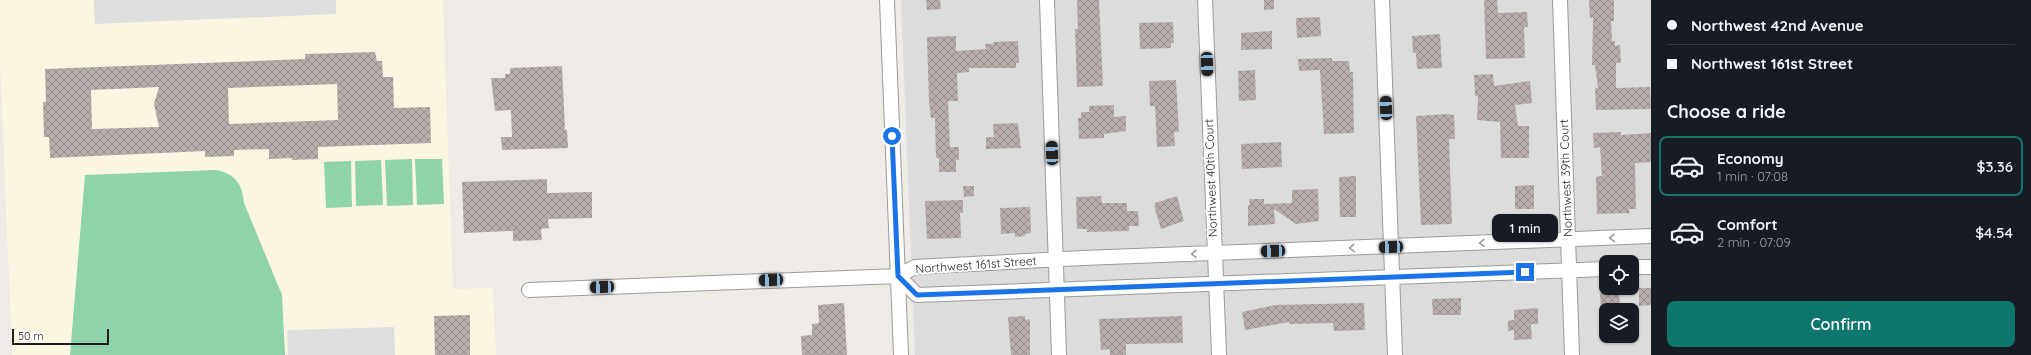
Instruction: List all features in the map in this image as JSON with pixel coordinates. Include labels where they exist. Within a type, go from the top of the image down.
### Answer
[{"type":"street","points":[[887,0],[901,355]]},
{"type":"street","points":[[1047,0],[1059,355]]},
{"type":"street","name":"Northwest 40th Court","points":[[1205,0],[1218,355]]},
{"type":"street","points":[[1382,0],[1395,355]]},
{"type":"street","name":"Northwest 39th Court","points":[[1560,0],[1572,355]]},
{"type":"street","name":"Northwest 161st Street","points":[[1599,269],[917,295],[898,276],[916,267],[1214,253],[1651,236]]},
{"type":"street","points":[[1639,268],[1651,267]]},
{"type":"street","points":[[529,290],[898,276]]},
{"type":"shaded area","points":[[0,0],[443,0],[453,289],[493,288],[496,355],[12,355],[0,59]]},
{"type":"shaded area","points":[[94,0],[336,0],[336,14],[95,24]]},
{"type":"shaded area","points":[[901,0],[1651,0],[1651,355],[915,355]]},
{"type":"shaded area","points":[[394,327],[395,355],[288,355],[287,330]]},
{"type":"green space","points":[[412,159],[413,205],[387,206],[385,160]]},
{"type":"green space","points":[[415,159],[442,159],[444,204],[417,205]]},
{"type":"green space","points":[[381,160],[383,205],[356,206],[355,161]]},
{"type":"green space","points":[[351,161],[352,207],[326,208],[324,162]]},
{"type":"green space","points":[[216,170],[229,174],[240,185],[244,203],[282,295],[285,355],[70,355],[85,175]]},
{"type":"building","points":[[926,0],[940,0],[941,9],[927,10]]},
{"type":"building","points":[[1077,0],[1099,0],[1103,86],[1077,87],[1075,29],[1078,29]]},
{"type":"building","points":[[1264,0],[1274,0],[1274,9],[1264,10]]},
{"type":"building","points":[[1484,0],[1497,0],[1498,13],[1527,12],[1528,27],[1524,27],[1525,58],[1486,59]]},
{"type":"building","points":[[1589,0],[1614,0],[1614,21],[1611,21],[1612,41],[1615,41],[1615,46],[1620,45],[1621,63],[1616,63],[1616,88],[1650,87],[1651,109],[1596,110],[1595,88],[1598,88],[1595,65],[1592,65],[1593,17],[1590,18]]},
{"type":"building","points":[[1320,17],[1321,36],[1297,38],[1296,18]]},
{"type":"building","points":[[1173,22],[1174,43],[1171,43],[1171,48],[1140,49],[1139,23]]},
{"type":"building","points":[[1272,31],[1272,49],[1241,50],[1241,33]]},
{"type":"building","points":[[1440,34],[1442,68],[1417,69],[1416,53],[1413,53],[1412,36]]},
{"type":"building","points":[[956,36],[956,51],[986,49],[985,44],[993,44],[993,42],[1018,41],[1019,63],[1016,63],[1016,68],[969,68],[969,72],[957,73],[958,101],[948,101],[950,147],[959,147],[959,160],[956,160],[956,172],[939,172],[939,158],[936,158],[935,118],[931,118],[929,102],[927,37]]},
{"type":"building","points":[[375,52],[377,61],[382,61],[383,77],[393,77],[394,108],[430,107],[431,143],[318,147],[318,159],[269,159],[269,149],[234,150],[234,156],[205,157],[205,151],[50,158],[49,137],[44,137],[43,102],[46,102],[45,69],[305,59],[305,54]],"holes":[[[337,84],[338,120],[229,124],[228,88]],[[159,87],[154,104],[159,127],[92,129],[91,90]]]},
{"type":"building","points":[[1332,58],[1332,61],[1349,61],[1350,72],[1353,72],[1354,133],[1324,134],[1320,70],[1299,71],[1298,59]]},
{"type":"building","points":[[562,66],[565,130],[567,130],[568,148],[502,150],[501,137],[512,137],[511,110],[495,111],[491,78],[505,78],[505,74],[510,74],[510,68]]},
{"type":"building","points":[[1255,70],[1256,100],[1239,101],[1238,71]]},
{"type":"building","points":[[1493,74],[1494,86],[1530,81],[1532,103],[1515,105],[1518,126],[1529,126],[1529,158],[1501,158],[1500,122],[1477,120],[1478,96],[1475,96],[1474,75]]},
{"type":"building","points":[[1176,80],[1179,132],[1174,132],[1175,146],[1157,147],[1155,106],[1150,106],[1149,81]]},
{"type":"building","points":[[1114,105],[1114,117],[1126,116],[1126,131],[1104,134],[1104,138],[1079,139],[1078,118],[1081,118],[1081,112],[1089,112],[1089,106]]},
{"type":"building","points":[[1454,115],[1455,139],[1449,139],[1452,224],[1421,225],[1416,116]]},
{"type":"building","points":[[1018,123],[1021,148],[986,149],[986,137],[994,137],[993,124]]},
{"type":"building","points":[[1621,132],[1621,135],[1651,133],[1651,162],[1635,163],[1636,209],[1629,209],[1629,213],[1597,214],[1596,177],[1602,176],[1600,147],[1594,148],[1593,133]]},
{"type":"building","points":[[1281,142],[1282,167],[1242,169],[1241,144]]},
{"type":"building","points":[[1356,176],[1356,217],[1340,217],[1339,177]]},
{"type":"building","points":[[547,179],[547,193],[592,192],[592,218],[548,219],[549,228],[541,229],[542,240],[513,241],[513,231],[464,233],[462,182]]},
{"type":"building","points":[[1534,185],[1534,209],[1515,209],[1515,186]]},
{"type":"building","points":[[963,186],[974,186],[974,196],[964,197]]},
{"type":"building","points":[[1318,189],[1319,221],[1296,224],[1274,209],[1275,224],[1248,226],[1248,205],[1250,205],[1249,199],[1264,199],[1264,204],[1292,203],[1292,190]]},
{"type":"building","points":[[1101,196],[1102,203],[1127,203],[1127,211],[1138,211],[1139,226],[1129,226],[1129,231],[1087,232],[1087,229],[1077,229],[1076,197]]},
{"type":"building","points":[[1177,196],[1184,221],[1161,229],[1154,206],[1156,205],[1155,203]]},
{"type":"building","points":[[963,200],[963,213],[960,213],[961,238],[927,239],[925,201]]},
{"type":"building","points":[[1030,207],[1031,233],[1025,234],[1025,236],[1015,237],[1015,233],[1001,234],[1000,208]]},
{"type":"building","points":[[1639,288],[1651,288],[1651,305],[1639,306]]},
{"type":"building","points":[[1600,295],[1619,295],[1620,303],[1601,303]]},
{"type":"building","points":[[1461,298],[1461,315],[1433,315],[1432,299]]},
{"type":"building","points":[[844,303],[847,355],[802,355],[801,336],[812,335],[812,324],[819,323],[818,305]]},
{"type":"building","points":[[1364,303],[1365,330],[1334,331],[1333,323],[1289,324],[1289,322],[1245,330],[1242,312],[1275,305]]},
{"type":"building","points":[[1538,308],[1538,324],[1531,324],[1532,339],[1514,340],[1514,330],[1508,331],[1508,321],[1514,320],[1514,310]]},
{"type":"building","points":[[470,315],[470,355],[435,355],[434,316]]},
{"type":"building","points":[[1025,316],[1025,320],[1030,319],[1030,355],[1011,355],[1008,317]]},
{"type":"building","points":[[1182,316],[1183,343],[1126,344],[1126,355],[1110,355],[1110,349],[1101,350],[1099,319]]},
{"type":"route","points":[[892,136],[898,276],[917,295],[1525,272]]}]
